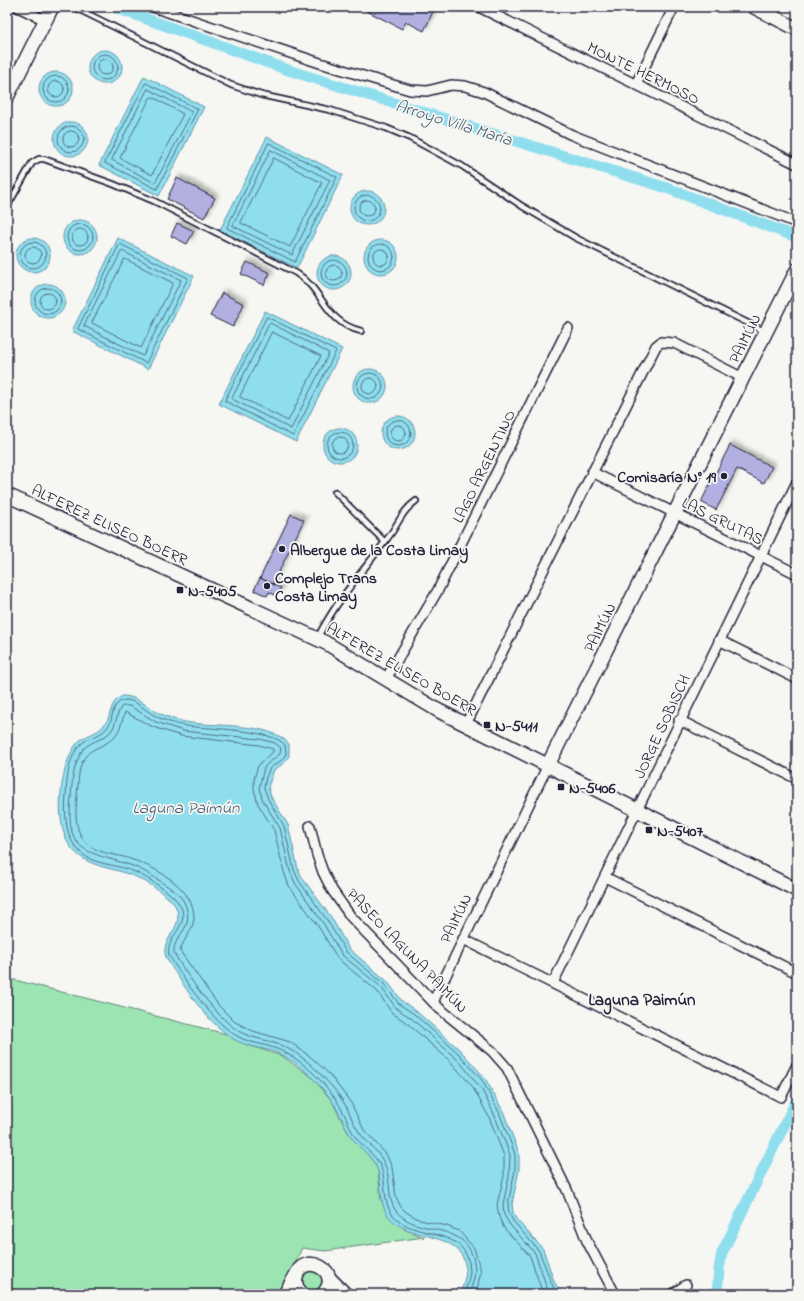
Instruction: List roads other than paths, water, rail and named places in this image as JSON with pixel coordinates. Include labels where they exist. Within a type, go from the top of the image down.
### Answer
[{"type":"street","points":[[18,7],[45,20]]},
{"type":"street","points":[[7,97],[52,7]]},
{"type":"street","points":[[153,7],[320,63],[410,90],[427,91],[451,85],[465,86],[484,92],[572,135],[797,223]]},
{"type":"street","name":"MONTE HERMOSO","points":[[479,7],[797,164]]},
{"type":"street","points":[[636,84],[674,7]]},
{"type":"street","points":[[754,7],[797,29]]},
{"type":"street","name":"PAIMÚN","points":[[433,1002],[548,765],[797,270]]},
{"type":"street","name":"LAGO ARGENTINO","points":[[386,679],[441,585],[568,328]]},
{"type":"street","points":[[466,724],[652,352],[661,342],[674,344],[743,378]]},
{"type":"street","name":"LAS GRUTAS","points":[[592,472],[797,574]]},
{"type":"street","name":"JORGE SOBISCH","points":[[553,983],[638,810],[679,720],[797,482]]},
{"type":"street","name":"ALFEREZ ELISEO BOERR","points":[[7,495],[317,639],[345,653],[427,704],[797,890]]},
{"type":"street","points":[[719,640],[797,679]]},
{"type":"street","points":[[679,720],[797,779]]},
{"type":"street","name":"PASEO LAGUNA PAIMÚN","points":[[310,826],[320,864],[337,898],[351,916],[433,1002],[492,1051],[511,1074],[567,1190],[587,1241],[615,1294]]},
{"type":"street","points":[[605,877],[797,973]]},
{"type":"street","points":[[464,939],[781,1096],[797,1065]]},
{"type":"street","points":[[285,1294],[297,1274],[304,1266],[314,1264],[324,1269],[329,1278],[345,1294]]},
{"type":"street","points":[[297,1274],[296,1284],[302,1294]]},
{"type":"street","points":[[324,1294],[328,1287],[329,1278]]},
{"type":"street","points":[[673,1294],[686,1285]]},
{"type":"lane","points":[[74,7],[231,85],[261,95],[337,112],[386,128],[410,138],[462,166],[576,238],[766,332]]},
{"type":"lane","points":[[7,207],[35,160],[44,159],[113,184],[154,201],[300,276],[308,283],[339,322],[351,329],[361,331]]},
{"type":"lane","points":[[335,492],[385,542]]},
{"type":"lane","points":[[317,639],[332,610],[385,542],[403,512],[416,501]]},
{"type":"water","points":[[108,50],[117,55],[121,60],[121,74],[117,79],[112,83],[102,84],[98,83],[89,74],[88,64],[89,60],[98,51]]},
{"type":"water","points":[[53,72],[59,72],[63,73],[70,79],[73,89],[72,96],[66,103],[59,106],[53,106],[49,105],[42,99],[39,92],[39,86],[40,82],[46,75]]},
{"type":"water","points":[[144,76],[204,107],[159,196],[99,165]]},
{"type":"water","points":[[74,122],[83,127],[87,132],[87,146],[83,151],[78,155],[68,156],[64,155],[55,146],[54,136],[55,132],[64,123]]},
{"type":"water","points":[[267,137],[343,175],[297,268],[220,230]]},
{"type":"water","points":[[364,191],[370,191],[374,192],[381,198],[384,208],[383,215],[377,222],[370,225],[364,225],[360,224],[353,218],[350,211],[350,205],[351,201],[357,194]]},
{"type":"water","points":[[77,220],[83,220],[87,221],[94,227],[97,237],[96,244],[90,251],[83,254],[77,254],[73,253],[66,247],[63,240],[63,234],[64,230],[70,223]]},
{"type":"water","points":[[36,238],[45,243],[49,248],[49,262],[45,267],[40,271],[30,272],[26,271],[17,262],[16,252],[17,248],[26,239]]},
{"type":"water","points":[[118,238],[194,276],[148,369],[72,331]]},
{"type":"water","points":[[384,240],[393,245],[397,250],[397,264],[393,269],[388,273],[378,274],[374,273],[365,264],[364,254],[365,250],[374,241]]},
{"type":"water","points":[[337,256],[346,261],[350,266],[350,280],[346,285],[341,289],[331,290],[327,289],[318,280],[317,270],[318,266],[327,257]]},
{"type":"water","points":[[51,284],[60,289],[64,294],[64,308],[60,313],[55,317],[45,318],[41,317],[32,308],[31,298],[32,294],[41,285]]},
{"type":"water","points":[[265,311],[342,349],[296,442],[219,404]]},
{"type":"water","points":[[373,369],[382,374],[386,379],[386,393],[382,398],[377,402],[367,403],[363,402],[354,393],[353,383],[354,379],[363,370]]},
{"type":"water","points":[[401,416],[410,421],[414,426],[414,440],[410,445],[405,449],[395,450],[391,449],[382,440],[381,430],[382,426],[391,417]]},
{"type":"water","points":[[337,428],[343,428],[347,429],[354,435],[357,445],[356,452],[350,459],[343,462],[337,462],[333,461],[326,455],[323,448],[323,442],[324,438],[330,431]]},
{"type":"water","name":"Laguna Paimún","points":[[123,696],[133,698],[159,713],[178,720],[256,729],[281,737],[289,744],[289,756],[284,763],[274,770],[268,787],[271,797],[288,825],[298,869],[303,879],[331,917],[349,949],[387,981],[402,1001],[416,1011],[460,1050],[485,1078],[503,1111],[519,1153],[519,1170],[512,1204],[513,1212],[516,1219],[543,1249],[554,1281],[561,1294],[461,1294],[466,1270],[463,1257],[456,1248],[446,1242],[410,1230],[399,1225],[389,1217],[383,1206],[376,1166],[370,1157],[352,1138],[332,1100],[324,1090],[303,1069],[291,1060],[272,1051],[237,1041],[217,1026],[198,1006],[168,961],[165,953],[168,939],[176,926],[178,918],[177,910],[172,901],[157,889],[134,876],[87,861],[75,852],[68,843],[63,830],[60,800],[65,769],[69,756],[81,739],[101,729],[107,721],[115,702]]},
{"type":"waterway","name":"Arroyo Villa María","points":[[114,7],[291,71],[667,188],[794,236]]},
{"type":"waterway","name":"Arroyo Villa María","points":[[717,1294],[722,1253],[797,1099]]},
{"type":"place","name":"Comisaría N° 19","points":[[724,476]]},
{"type":"place","name":"Albergue de la Costa Limay","points":[[282,549]]},
{"type":"place","name":"Complejo Trans Costa Limay","points":[[267,586]]},
{"type":"place","name":"N-5405","points":[[180,590]]},
{"type":"place","name":"N-5411","points":[[487,725]]},
{"type":"place","name":"N-5406","points":[[561,787]]},
{"type":"place","name":"N-5407","points":[[649,830]]},
{"type":"district","name":"Laguna Paimún","points":[[642,999]]}]
